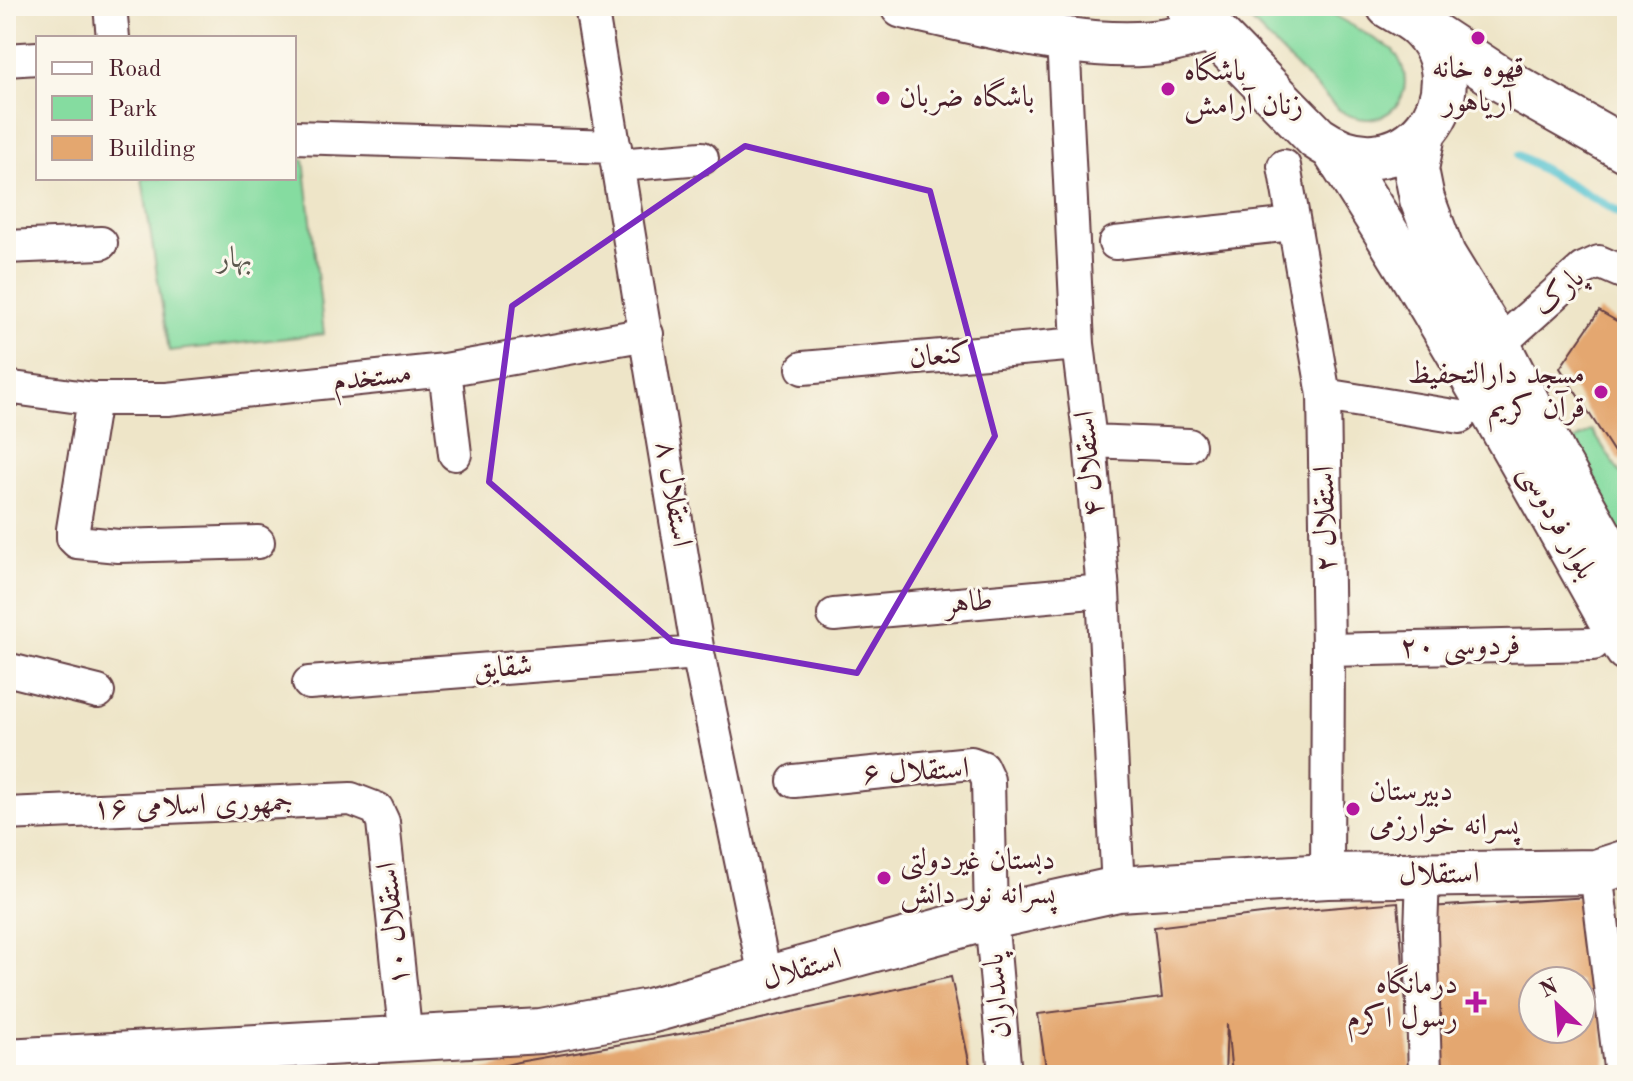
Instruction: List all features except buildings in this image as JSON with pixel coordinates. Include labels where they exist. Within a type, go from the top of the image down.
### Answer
[{"type":"street","points":[[110,6],[113,36]]},
{"type":"street","name":"استقلال ۸","points":[[591,6],[698,653],[766,981]]},
{"type":"street","points":[[903,6],[1063,38],[1124,44],[1167,41],[1199,18],[1317,138],[1334,150],[1357,157],[1381,156],[1404,148],[1467,93],[1499,78]]},
{"type":"street","points":[[1404,16],[1499,78],[1627,150]]},
{"type":"street","name":"بلوار فردوسی","points":[[1404,16],[1434,45],[1443,67],[1443,91],[1416,169],[1422,199],[1443,255],[1498,345],[1557,461],[1627,583]]},
{"type":"street","name":"استقلال ۴","points":[[1063,38],[1078,344],[1103,591],[1118,889]]},
{"type":"street","points":[[6,60],[36,58]]},
{"type":"street","points":[[296,137],[702,158]]},
{"type":"street","name":"بلوار فردوسی","points":[[1334,150],[1393,240],[1502,424],[1610,646]]},
{"type":"street","name":"استقلال ۲","points":[[1284,166],[1324,395],[1328,650],[1327,876]]},
{"type":"street","points":[[1115,243],[1293,224]]},
{"type":"street","points":[[6,247],[101,243]]},
{"type":"street","name":"پارک","points":[[1498,345],[1583,269],[1599,262],[1627,274]]},
{"type":"street","name":"مستخدم","points":[[6,387],[94,399],[181,398],[445,370],[647,334]]},
{"type":"street","name":"کنعان","points":[[803,368],[1078,344]]},
{"type":"street","points":[[445,370],[455,454]]},
{"type":"street","points":[[1324,395],[1460,417]]},
{"type":"street","points":[[94,399],[73,529],[73,538],[77,542],[118,546],[258,542]]},
{"type":"street","points":[[1090,441],[1189,445]]},
{"type":"street","name":"طاهر","points":[[834,615],[1103,591]]},
{"type":"street","name":"فردوسی ۲۰","points":[[1328,650],[1610,646]]},
{"type":"street","name":"شقایق","points":[[309,683],[698,653]]},
{"type":"street","points":[[6,669],[98,692]]},
{"type":"street","name":"استقلال ۶","points":[[794,781],[971,763],[982,767],[988,780],[991,917]]},
{"type":"street","name":"جمهوری اسلامی ۱۶","points":[[6,814],[351,799],[377,809]]},
{"type":"street","name":"استقلال ۱۰","points":[[377,809],[383,822],[406,1040]]},
{"type":"street","points":[[1617,872],[1621,1075]]},
{"type":"street","name":"استقلال","points":[[6,1061],[541,1031],[649,1011],[991,917],[1118,889],[1327,876],[1617,872]]},
{"type":"street","points":[[1423,875],[1421,932],[1425,1075]]},
{"type":"street","name":"پاسداران","points":[[991,917],[1005,1075]]},
{"type":"highlighted area","points":[[745,146],[930,191],[995,436],[857,673],[672,641],[489,482],[512,306]]},
{"type":"green space","points":[[1236,6],[1319,6],[1393,50],[1402,66],[1405,82],[1402,96],[1395,107],[1384,115],[1370,119],[1354,117],[1338,109]]},
{"type":"green space","name":"بهار","points":[[296,159],[304,160],[324,334],[169,351],[142,180],[296,180]]},
{"type":"green space","points":[[1592,430],[1620,473],[1627,470],[1627,551],[1569,444]]},
{"type":"waterway","points":[[1519,156],[1627,217]]},
{"type":"place","name":"قهوه خانه آریاهور","points":[[1478,38]]},
{"type":"place","name":"باشگاه زنان آرامش","points":[[1168,89]]},
{"type":"place","name":"باشگاه ضربان","points":[[883,98]]},
{"type":"place","name":"مسجد دارالتحفیظ قرآن کریم","points":[[1601,392]]},
{"type":"place","name":"دبیرستان پسرانه خوارزمی","points":[[1353,809]]},
{"type":"place","name":"دبستان غیردولتی پسرانه نور دانش","points":[[884,878]]},
{"type":"place","name":"درمانگاه رسول اکرم","points":[[1476,1002]]}]
